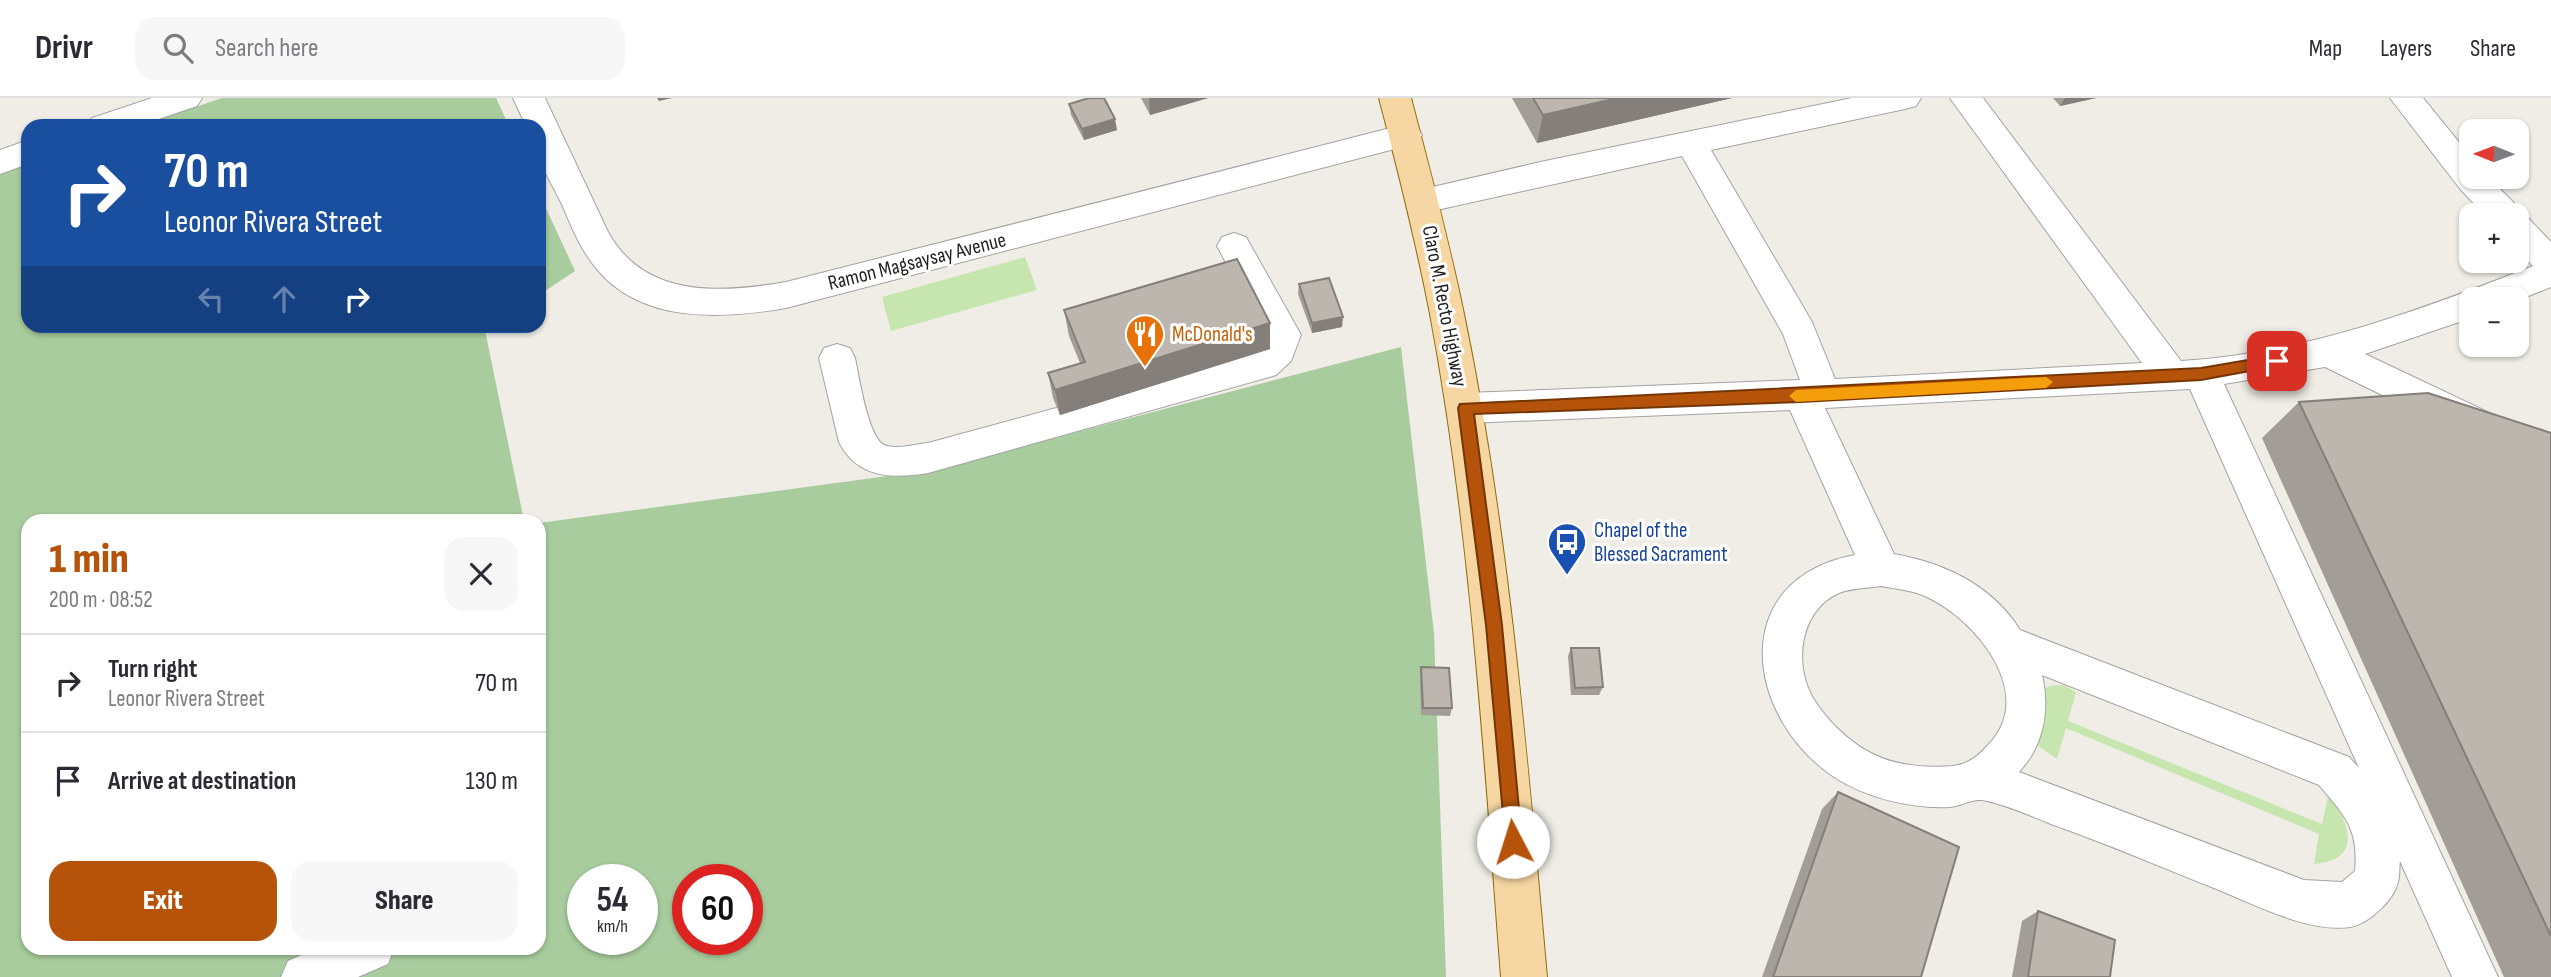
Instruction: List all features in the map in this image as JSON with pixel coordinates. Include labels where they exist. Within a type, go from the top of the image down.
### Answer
[{"type":"main road","name":"Claro M. Recto Highway","points":[[1395,98],[1441,276],[1466,408],[1494,625],[1524,977]]},
{"type":"street","points":[[124,119],[186,98]]},
{"type":"street","name":"Ramon Magsaysay Avenue","points":[[529,98],[539,119]]},
{"type":"street","points":[[1423,201],[1905,98]]},
{"type":"street","points":[[1966,98],[2186,375],[2475,977]]},
{"type":"street","points":[[2406,98],[2473,182],[2493,203]]},
{"type":"street","name":"Ramon Magsaysay Avenue","points":[[546,135],[594,239],[610,263],[640,285],[677,299],[713,303],[747,302],[786,295],[1406,135]]},
{"type":"street","points":[[1691,144],[1800,332],[1812,395],[1881,569]]},
{"type":"street","points":[[0,162],[21,154]]},
{"type":"street","points":[[2529,241],[2551,264]]},
{"type":"street","points":[[836,358],[858,442],[865,453],[876,460],[889,463],[928,458],[1258,368],[1277,355],[1282,346],[1283,335],[1234,246]]},
{"type":"street","points":[[2515,287],[2551,273]]},
{"type":"street","points":[[1466,408],[1812,395],[2186,375],[2328,352],[2459,308]]},
{"type":"street","points":[[2328,352],[2542,456],[2551,457]]},
{"type":"street","points":[[1881,569],[1917,575],[1952,590],[1984,614],[2008,643],[2023,676],[2026,707],[2019,736],[2003,761],[1980,780],[1941,788],[1899,784],[1859,769],[1824,743],[1798,711],[1784,675],[1782,641],[1793,611],[1814,587],[1845,573],[1881,569]]},
{"type":"street","points":[[1980,780],[2051,803],[2304,902],[2350,905],[2376,881],[2379,848],[2362,804],[2334,771],[2008,643]]},
{"type":"street","points":[[304,977],[356,955]]},
{"type":"green space","points":[[222,98],[496,98],[506,119],[160,119]]},
{"type":"green space","points":[[21,166],[21,333],[486,333],[523,514],[21,514],[21,955],[546,955],[546,522],[932,470],[1401,347],[1434,633],[1446,977],[0,977],[0,174]]},
{"type":"green space","points":[[546,208],[575,271],[546,290]]},
{"type":"green space","points":[[1025,257],[1037,290],[891,331],[882,297]]},
{"type":"green space","points":[[2063,685],[2076,692],[2068,721],[2322,824],[2329,792],[2346,827],[2346,847],[2341,855],[2330,861],[2314,864],[2319,834],[2066,728],[2057,759],[2033,742],[2034,693],[2050,686]]},
{"type":"building","points":[[1089,98],[1104,98],[1115,119],[1082,129],[1069,104]]},
{"type":"building","points":[[1533,98],[1618,98],[1543,115]]},
{"type":"building","points":[[1237,259],[1270,323],[1055,390],[1048,373],[1085,362],[1064,310]]},
{"type":"building","points":[[1329,278],[1343,317],[1312,323],[1299,284]]},
{"type":"building","points":[[2428,393],[2551,433],[2551,936],[2299,402]]},
{"type":"building","points":[[1571,648],[1599,648],[1603,687],[1575,688]]},
{"type":"building","points":[[1421,667],[1449,668],[1452,708],[1423,708]]},
{"type":"building","points":[[1838,792],[1959,847],[1921,977],[1773,977]]},
{"type":"building","points":[[2038,911],[2115,940],[2110,977],[2028,977]]},
{"type":"slow traffic","points":[[1796,396],[2046,382]]},
{"type":"place","name":"McDonald's","points":[[1145,368]]},
{"type":"place","name":"Chapel of the Blessed Sacrament","points":[[1567,576]]},
{"type":"route","points":[[1513,842],[1494,625],[1466,408],[1801,396],[2172,376],[2201,374],[2277,361]]}]
